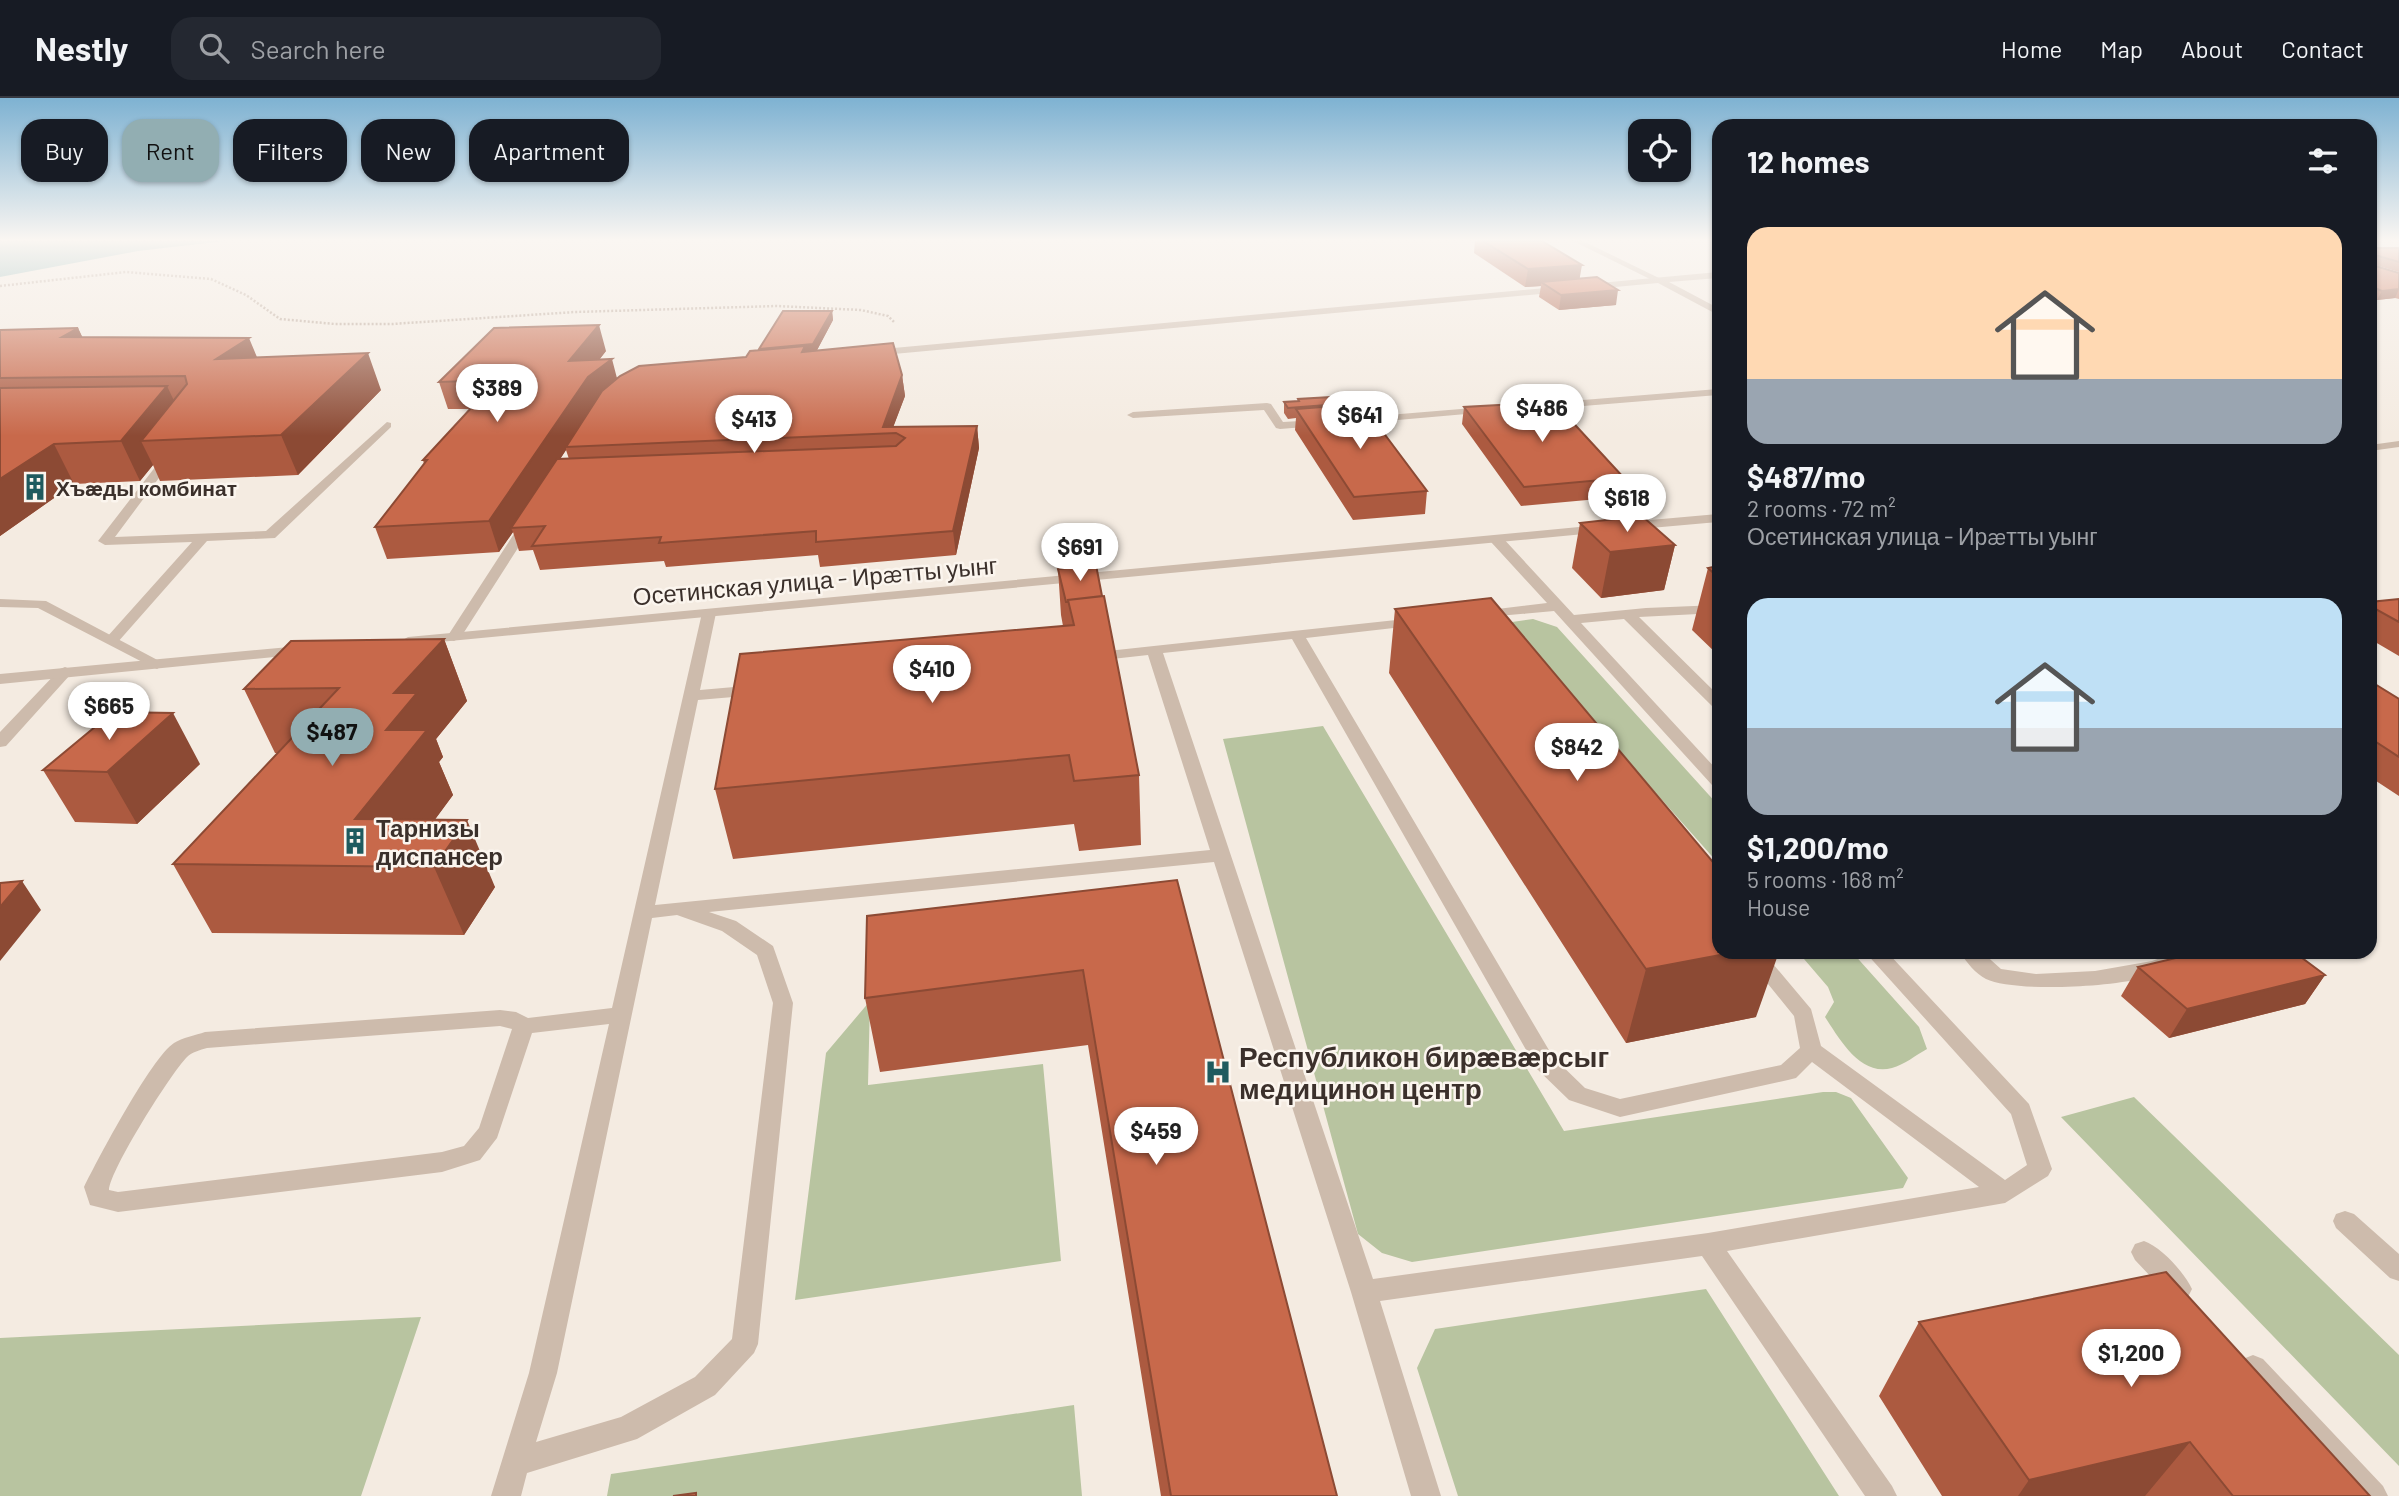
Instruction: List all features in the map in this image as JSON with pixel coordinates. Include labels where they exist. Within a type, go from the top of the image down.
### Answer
[{"type":"street","points":[[863,354],[1376,306]]},
{"type":"street","points":[[1527,407],[1712,392]]},
{"type":"street","points":[[1133,415],[1267,406],[1280,426],[1499,409]]},
{"type":"street","points":[[175,449],[105,541],[270,535],[387,425]]},
{"type":"street","points":[[2377,446],[2399,444]]},
{"type":"street","points":[[454,637],[536,510]]},
{"type":"street","name":"Осетинская улица - Ирæтты уынг","points":[[387,643],[1712,519]]},
{"type":"street","points":[[111,640],[203,538]]},
{"type":"street","points":[[1496,539],[1712,774]]},
{"type":"street","points":[[0,603],[41,604],[158,664]]},
{"type":"street","points":[[1488,637],[1470,616],[1558,606]]},
{"type":"street","points":[[1572,621],[1628,614],[1712,609]]},
{"type":"street","points":[[506,1496],[543,1373],[709,613]]},
{"type":"street","points":[[1628,614],[1712,697]]},
{"type":"street","points":[[1072,658],[1430,620]]},
{"type":"street","points":[[1297,635],[1545,1063],[1577,1094],[1620,1108],[1788,1072],[1811,1050]]},
{"type":"street","points":[[0,679],[319,649]]},
{"type":"street","points":[[1154,650],[1364,1292],[1426,1496]]},
{"type":"street","points":[[0,742],[65,672]]},
{"type":"street","points":[[690,696],[772,688]]},
{"type":"street","points":[[645,912],[1222,855]]},
{"type":"street","points":[[516,1462],[627,1429],[705,1386],[745,1344],[783,1003],[766,951],[729,926],[679,909]]},
{"type":"street","points":[[1758,959],[1804,1014],[1811,1050],[2005,1193]]},
{"type":"street","points":[[1364,1292],[1708,1244],[2005,1193],[2040,1169],[2021,1110],[1881,959]]},
{"type":"street","points":[[1977,959],[1992,974],[2024,982],[2116,977],[2172,959]]},
{"type":"street","points":[[524,1026],[489,1132],[472,1153],[442,1162],[118,1202],[99,1198],[96,1187],[158,1080],[181,1049],[205,1040],[486,1019],[516,1020],[524,1026],[621,1015]]},
{"type":"street","points":[[2345,1221],[2399,1270]]},
{"type":"street","points":[[1708,1244],[1882,1496]]},
{"type":"street","points":[[2144,1252],[2192,1303]]},
{"type":"street","points":[[2239,1354],[2372,1496]]},
{"type":"path","points":[[262,306],[280,319],[335,324],[392,324],[603,311],[824,307],[862,310],[888,316],[916,348]]},
{"type":"green space","points":[[1533,619],[1557,627],[1712,798],[1712,856],[1505,623]]},
{"type":"green space","points":[[1323,726],[1564,1131],[1836,1092],[1851,1098],[1908,1178],[1903,1188],[1412,1262],[1382,1253],[1358,1234],[1223,739]]},
{"type":"green space","points":[[1804,959],[1858,959],[1919,1027],[1927,1049],[1892,1068],[1870,1067],[1860,1061],[1844,1045],[1825,1017],[1834,1002],[1828,987]]},
{"type":"green space","points":[[870,1001],[868,1085],[1043,1064],[1061,1261],[795,1300],[826,1053]]},
{"type":"green space","points":[[2134,1097],[2399,1355],[2399,1466],[2061,1117]]},
{"type":"green space","points":[[1706,1289],[1839,1496],[1458,1496],[1417,1368],[1435,1329]]},
{"type":"green space","points":[[421,1317],[361,1496],[0,1496],[0,1338]]},
{"type":"green space","points":[[1074,1405],[1082,1496],[607,1496],[611,1474]]},
{"type":"building","points":[[783,311],[832,311],[813,344],[759,349]]},
{"type":"building","points":[[599,325],[569,361],[612,359],[588,377],[489,521],[375,527],[427,460],[423,460],[497,380],[439,382],[494,328]]},
{"type":"building","points":[[78,328],[62,337],[249,338],[216,359],[368,353],[281,435],[141,441],[187,384],[185,376],[0,378],[0,330]]},
{"type":"building","points":[[893,343],[902,375],[883,427],[977,426],[953,531],[816,542],[816,531],[659,543],[661,537],[532,546],[545,526],[511,528],[557,459],[896,446],[905,438],[896,433],[566,447],[602,391],[620,376],[639,366],[746,357],[750,351],[805,346],[802,352]]},
{"type":"building","points":[[167,386],[121,441],[54,444],[0,479],[0,388]]},
{"type":"building","points":[[1348,396],[1353,403],[1288,408],[1284,402],[1299,401],[1298,399]]},
{"type":"building","points":[[1554,402],[1624,478],[1524,487],[1464,407]]},
{"type":"building","points":[[1362,404],[1427,491],[1354,497],[1296,409]]},
{"type":"building","points":[[1642,516],[1675,545],[1610,552],[1580,523]]},
{"type":"building","points":[[1096,565],[1102,596],[1066,602],[1058,569]]},
{"type":"building","points":[[1104,596],[1139,775],[1074,781],[1069,755],[715,789],[740,654],[1074,625],[1068,600]]},
{"type":"building","points":[[1491,598],[1712,861],[1712,957],[1646,969],[1395,609]]},
{"type":"building","points":[[2399,599],[2399,622],[2377,610],[2377,601]]},
{"type":"building","points":[[444,639],[394,693],[417,693],[386,730],[427,730],[355,819],[467,820],[434,867],[173,864],[339,688],[244,689],[291,641]]},
{"type":"building","points":[[2377,685],[2399,699],[2399,757],[2377,743]]},
{"type":"building","points":[[113,712],[173,713],[107,772],[43,770]]},
{"type":"building","points":[[1177,880],[1337,1496],[1171,1496],[1083,970],[865,998],[867,916]]},
{"type":"building","points":[[22,881],[0,907],[0,883]]},
{"type":"building","points":[[2172,959],[2303,959],[2325,975],[2187,1009],[2138,967]]},
{"type":"building","points":[[2166,1272],[2370,1496],[2233,1496],[2190,1442],[2029,1480],[1919,1322]]},
{"type":"building","points":[[696,1493],[696,1496],[673,1496]]},
{"type":"place","name":"Хъæды комбинат","points":[[35,487]]},
{"type":"place","name":"Тарнизы диспансер","points":[[355,841]]},
{"type":"place","name":"Республикон бирæвæрсыг медицинон центр","points":[[1218,1072]]}]
